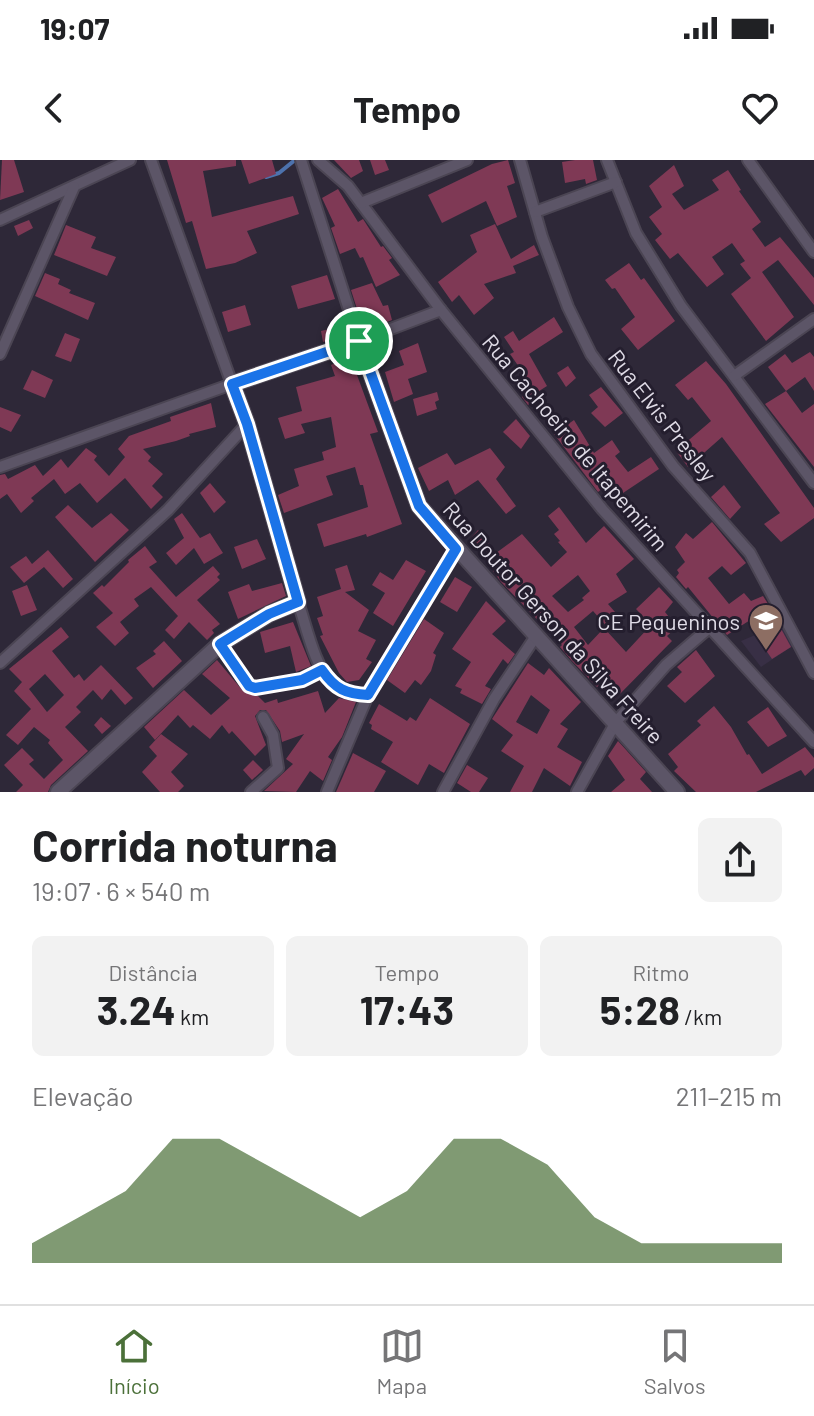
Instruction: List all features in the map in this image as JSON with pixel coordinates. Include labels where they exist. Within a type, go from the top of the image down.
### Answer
[{"type":"street","points":[[0,220],[130,160]]},
{"type":"street","points":[[151,160],[247,424],[298,602],[322,670],[333,686],[351,694],[368,695]]},
{"type":"street","points":[[301,160],[359,341]]},
{"type":"street","name":"Rua Cachoeiro de Itapemirim","points":[[318,160],[348,186],[441,310],[602,509],[814,742]]},
{"type":"street","points":[[361,203],[467,160]]},
{"type":"street","name":"Rua Elvis Presley","points":[[520,160],[568,307],[591,354],[673,466],[750,553],[814,673]]},
{"type":"street","points":[[607,160],[636,233],[681,306],[814,483]]},
{"type":"street","points":[[748,160],[814,252]]},
{"type":"street","points":[[535,212],[616,182]]},
{"type":"street","points":[[0,354],[74,187]]},
{"type":"street","points":[[0,467],[441,310]]},
{"type":"street","points":[[734,376],[814,319]]},
{"type":"street","name":"Rua Doutor Gerson da Silva Freire","points":[[359,341],[419,506],[677,792]]},
{"type":"street","points":[[0,663],[168,510],[247,424]]},
{"type":"street","points":[[327,792],[368,695],[456,549]]},
{"type":"street","points":[[58,792],[220,644],[269,614],[298,602]]},
{"type":"street","points":[[577,792],[616,722],[666,665],[709,628]]},
{"type":"street","points":[[443,792],[494,699],[536,636]]},
{"type":"street","points":[[220,644],[249,686],[255,688],[302,680],[322,670]]},
{"type":"street","points":[[251,792],[278,768],[273,735],[263,717]]},
{"type":"shaded area","name":"CE Pequeninos","points":[[781,624],[794,645],[761,667],[741,641]]},
{"type":"building","points":[[2,160],[14,160],[24,192],[0,200]]},
{"type":"building","points":[[167,160],[236,160],[236,166],[203,171],[212,217],[293,196],[299,214],[247,231],[257,253],[235,263],[206,269],[192,221],[186,223]]},
{"type":"building","points":[[241,160],[272,160],[276,174],[249,184]]},
{"type":"building","points":[[334,160],[359,160],[363,171],[351,178]]},
{"type":"building","points":[[370,160],[385,160],[389,170],[375,175]]},
{"type":"building","points":[[508,160],[515,183],[507,186],[517,217],[497,226],[486,201],[442,223],[428,195],[492,164]]},
{"type":"building","points":[[593,160],[597,180],[586,184],[585,179],[565,183],[562,162]]},
{"type":"building","points":[[674,165],[684,186],[672,194],[684,210],[719,190],[712,180],[728,170],[761,222],[752,229],[765,247],[780,237],[814,278],[814,305],[778,260],[762,272],[794,317],[766,341],[731,294],[751,278],[740,264],[745,261],[732,243],[712,257],[724,274],[707,287],[678,253],[670,259],[655,240],[662,234],[649,217],[662,207],[649,186]]},
{"type":"building","points":[[338,189],[358,222],[363,219],[392,258],[389,260],[400,275],[376,287],[363,257],[360,258],[355,248],[340,254],[331,228],[335,226],[322,198]]},
{"type":"building","points":[[29,220],[33,228],[18,236],[14,226]]},
{"type":"building","points":[[495,224],[511,259],[534,245],[539,255],[513,266],[516,273],[484,284],[494,298],[474,315],[459,295],[452,302],[438,282],[477,252],[470,235]]},
{"type":"building","points":[[66,225],[96,237],[91,248],[116,257],[107,276],[54,255]]},
{"type":"building","points":[[629,263],[641,280],[644,278],[675,321],[638,350],[621,329],[635,317],[615,288],[612,289],[605,280]]},
{"type":"building","points":[[45,273],[60,279],[58,284],[71,290],[69,293],[95,303],[88,320],[35,296]]},
{"type":"building","points":[[327,275],[335,299],[298,309],[291,286]]},
{"type":"building","points":[[372,283],[383,306],[388,305],[392,320],[364,331],[351,290]]},
{"type":"building","points":[[245,305],[251,325],[228,332],[222,312]]},
{"type":"building","points":[[554,317],[563,332],[529,354],[547,386],[536,393],[538,397],[528,405],[522,397],[525,394],[519,382],[526,377],[510,354],[514,352],[504,337],[513,331],[519,341]]},
{"type":"building","points":[[337,327],[339,337],[323,342],[321,331]]},
{"type":"building","points":[[65,333],[80,339],[71,362],[55,356]]},
{"type":"building","points":[[418,343],[427,372],[408,379],[413,394],[394,402],[385,372],[404,365],[399,351]]},
{"type":"building","points":[[810,352],[814,357],[814,391],[805,377],[786,391],[768,367],[785,354],[792,363]]},
{"type":"building","points":[[350,356],[378,432],[370,434],[402,524],[367,537],[366,534],[324,547],[317,524],[368,507],[363,485],[360,485],[355,467],[326,476],[333,495],[284,513],[278,495],[299,486],[294,469],[324,460],[322,452],[336,447],[331,417],[301,424],[305,433],[285,439],[278,418],[302,411],[296,387],[335,376],[331,365]]},
{"type":"building","points":[[706,361],[726,384],[814,508],[814,518],[781,542],[764,524],[780,513],[722,437],[688,467],[676,451],[711,421],[692,397],[688,400],[675,385]]},
{"type":"building","points":[[568,366],[576,378],[566,387],[557,373]]},
{"type":"building","points":[[32,370],[53,380],[45,398],[23,389]]},
{"type":"building","points":[[601,387],[623,413],[605,427],[591,413],[598,407],[589,395]]},
{"type":"building","points":[[786,391],[802,413],[814,404],[814,467],[765,404]]},
{"type":"building","points":[[437,392],[437,409],[417,416],[413,399]]},
{"type":"building","points":[[211,403],[216,427],[143,449],[151,457],[148,461],[163,474],[152,486],[163,497],[151,509],[125,478],[97,503],[80,483],[65,494],[54,479],[31,498],[34,501],[21,513],[7,494],[0,499],[0,475],[5,474],[8,479],[35,465],[43,476],[61,459],[68,468],[86,448],[97,456],[94,460],[109,476],[125,457],[118,449],[129,436]]},
{"type":"building","points":[[0,407],[21,415],[11,432],[0,427]]},
{"type":"building","points":[[516,419],[530,436],[521,449],[503,432]]},
{"type":"building","points":[[574,420],[594,453],[612,440],[620,452],[615,456],[628,472],[651,457],[659,469],[617,497],[608,484],[598,492],[554,434]]},
{"type":"building","points":[[490,448],[505,467],[496,479],[516,506],[506,514],[478,480],[455,495],[448,480],[429,491],[418,468],[447,453],[455,465]]},
{"type":"building","points":[[210,483],[226,502],[214,513],[200,493]]},
{"type":"building","points":[[724,485],[741,507],[730,519],[711,497]]},
{"type":"building","points":[[68,505],[92,528],[111,513],[129,530],[95,562],[55,517]]},
{"type":"building","points":[[559,507],[586,543],[604,526],[634,559],[616,574],[627,592],[608,604],[622,620],[609,629],[593,611],[574,627],[588,645],[604,628],[626,652],[651,625],[636,609],[659,587],[673,602],[665,612],[677,627],[667,636],[672,641],[615,699],[601,684],[597,687],[572,661],[560,647],[562,645],[501,582],[470,539],[478,530],[496,553],[522,534],[551,567],[567,552],[558,542],[554,534],[559,530],[548,516]],"holes":[[[578,575],[590,591],[568,612],[552,596]]]},
{"type":"building","points":[[182,513],[200,538],[210,533],[223,553],[204,564],[194,548],[176,565],[166,553],[184,538],[174,519]]},
{"type":"building","points":[[712,522],[746,563],[731,575],[722,566],[708,578],[729,604],[744,593],[751,601],[763,596],[770,607],[727,635],[688,587],[686,589],[676,577],[679,573],[677,570],[685,562],[675,547],[686,533],[693,539]]},
{"type":"building","points":[[257,539],[266,559],[242,569],[234,547]]},
{"type":"building","points":[[145,546],[157,562],[149,567],[176,597],[213,566],[220,574],[217,577],[220,580],[197,600],[220,624],[212,630],[214,633],[207,640],[189,622],[174,639],[165,630],[178,616],[151,587],[134,599],[139,606],[120,622],[129,633],[115,646],[96,627],[113,613],[93,593],[102,585],[104,587]]},
{"type":"building","points":[[48,550],[73,579],[63,588],[44,567],[24,583],[10,567],[26,556],[32,564]]},
{"type":"building","points":[[406,560],[426,571],[393,626],[373,613],[385,593],[372,585],[380,572],[393,580]]},
{"type":"building","points":[[347,565],[355,590],[345,592],[369,610],[358,631],[376,640],[366,659],[372,662],[359,680],[347,682],[320,636],[323,635],[317,618],[323,616],[317,597],[341,589],[335,569]]},
{"type":"building","points":[[455,577],[472,587],[457,612],[440,602]]},
{"type":"building","points":[[282,583],[286,596],[238,619],[228,592],[249,584],[252,591]]},
{"type":"building","points":[[27,585],[37,610],[21,616],[12,591]]},
{"type":"building","points":[[486,601],[506,621],[492,634],[515,654],[508,664],[503,659],[485,686],[491,689],[482,704],[460,693],[462,689],[455,686],[471,662],[452,649]]},
{"type":"building","points":[[424,619],[444,633],[433,653],[436,655],[431,671],[421,685],[415,680],[405,693],[387,680]]},
{"type":"building","points":[[293,622],[311,666],[296,672],[290,646],[265,653],[260,632]]},
{"type":"building","points":[[779,625],[791,647],[772,659],[759,640]]},
{"type":"building","points":[[61,627],[69,637],[52,651],[74,678],[79,674],[84,681],[101,665],[133,698],[125,705],[111,689],[102,700],[93,690],[76,707],[81,712],[65,727],[88,751],[51,785],[48,792],[16,792],[23,785],[4,765],[22,748],[34,760],[29,764],[44,779],[63,760],[48,743],[50,740],[34,727],[18,745],[6,735],[31,709],[14,691],[22,682],[9,669]],"holes":[[[45,674],[64,695],[47,712],[29,689]]]},
{"type":"building","points":[[164,641],[182,661],[153,688],[136,668],[156,654],[153,651]]},
{"type":"building","points":[[696,650],[715,676],[685,703],[667,686],[682,672],[677,667]]},
{"type":"building","points":[[217,660],[243,691],[258,696],[265,703],[277,699],[278,703],[318,691],[325,713],[339,698],[356,702],[342,737],[328,757],[332,760],[323,781],[310,771],[296,792],[264,791],[293,764],[286,759],[304,734],[282,742],[280,731],[266,710],[260,710],[255,716],[266,745],[255,756],[232,731],[229,734],[222,725],[210,739],[193,725],[190,728],[178,715],[155,740],[144,727],[184,690],[211,715],[230,698],[202,674]]},
{"type":"building","points":[[528,663],[544,675],[549,668],[581,702],[560,724],[568,729],[557,747],[582,762],[570,786],[544,768],[532,792],[510,792],[524,766],[501,751],[513,735],[492,719]],"holes":[[[531,695],[550,710],[537,734],[516,722]]]},
{"type":"building","points":[[430,698],[470,724],[444,773],[429,764],[418,785],[381,762],[393,742],[371,729],[369,723],[379,704],[407,721],[410,717],[416,721]]},
{"type":"building","points":[[714,706],[762,774],[805,747],[814,758],[814,768],[805,776],[801,770],[756,792],[696,792],[674,771],[678,767],[668,754],[701,725],[697,721]]},
{"type":"building","points":[[768,707],[787,736],[768,747],[747,722]]},
{"type":"building","points":[[101,717],[111,726],[102,734],[94,725]]},
{"type":"building","points":[[161,734],[188,754],[171,772],[184,786],[178,792],[160,792],[142,772],[157,756],[149,747]]},
{"type":"building","points":[[618,741],[646,772],[640,779],[652,792],[611,792],[625,780],[608,756]]},
{"type":"building","points":[[353,753],[386,771],[374,792],[336,792]]},
{"type":"building","points":[[253,760],[263,770],[252,780],[243,770]]},
{"type":"building","points":[[467,765],[488,778],[479,792],[471,792],[457,783]]},
{"type":"waterway","points":[[266,177],[279,173],[295,160]]},
{"type":"place","name":"CE Pequeninos","points":[[766,652]]},
{"type":"route","points":[[359,341],[419,506],[456,549],[368,695],[351,694],[333,686],[322,670],[302,680],[255,688],[249,686],[220,644],[269,614],[298,602],[247,424],[232,384],[359,341]]}]
